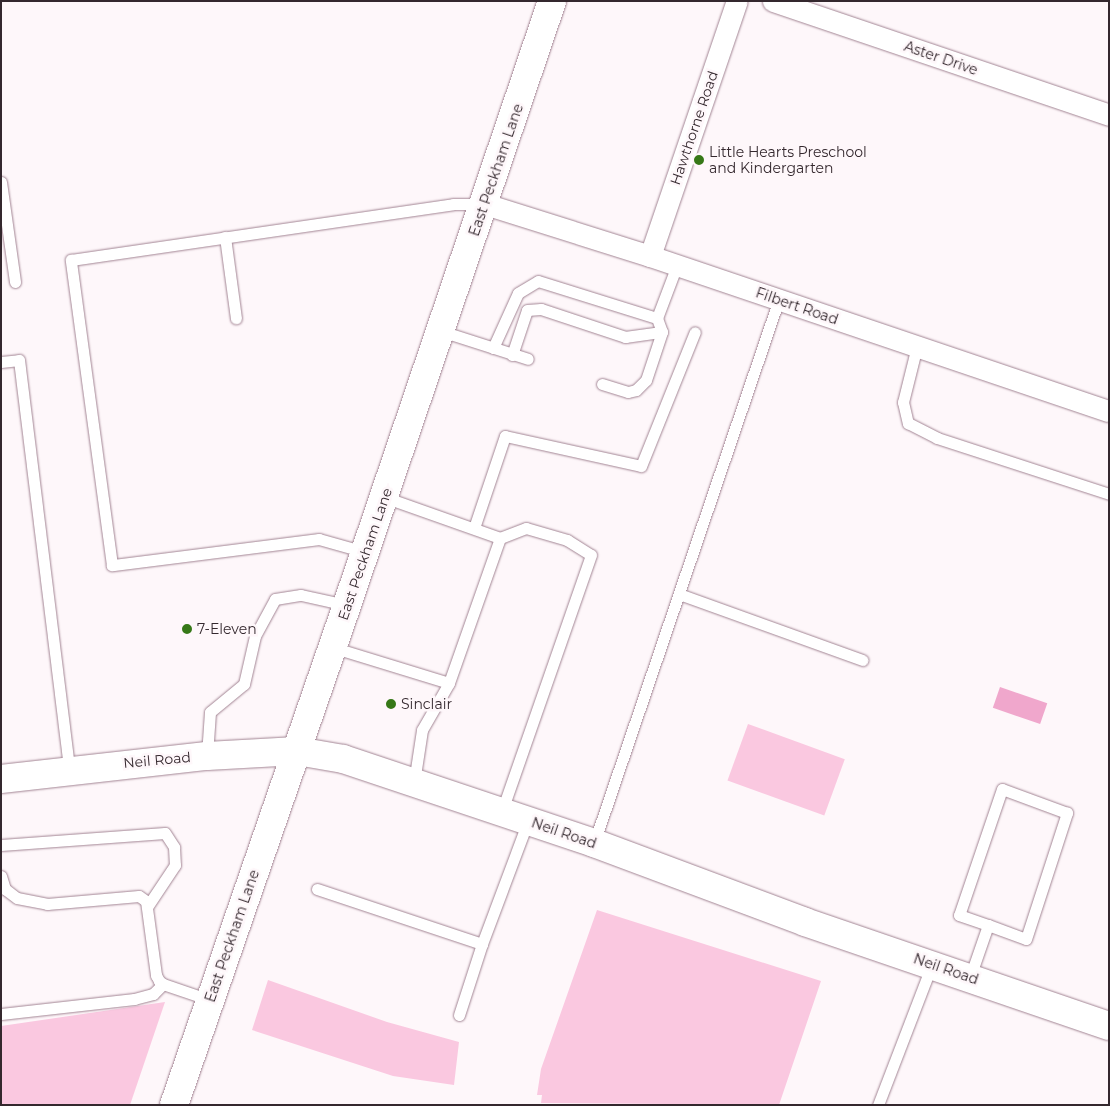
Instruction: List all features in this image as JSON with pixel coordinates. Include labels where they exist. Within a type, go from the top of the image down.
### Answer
[{"type":"street","name":"East Peckham Lane","points":[[174,1105],[485,204],[552,1]]},
{"type":"street","name":"Hawthorne Road","points":[[650,256],[737,1]]},
{"type":"street","name":"Aster Drive","points":[[773,1],[1109,115]]},
{"type":"street","name":"Filbert Road","points":[[485,204],[650,256],[1109,411]]},
{"type":"street","name":"Neil Road","points":[[1,779],[208,756],[297,751],[343,759],[594,843],[805,922],[1109,1026]]},
{"type":"lane","points":[[1,182],[15,282]]},
{"type":"lane","points":[[365,552],[319,539],[112,565],[71,260],[453,204],[485,204]]},
{"type":"lane","points":[[226,237],[236,318]]},
{"type":"lane","points":[[602,384],[628,392],[636,390],[646,380],[662,332],[657,318],[676,265]]},
{"type":"lane","points":[[493,348],[518,293],[538,281],[657,318]]},
{"type":"lane","points":[[594,843],[778,299]]},
{"type":"lane","points":[[512,354],[527,310],[541,309],[625,337],[662,332]]},
{"type":"lane","points":[[441,331],[528,359]]},
{"type":"lane","points":[[474,528],[505,436],[641,466],[695,332]]},
{"type":"lane","points":[[917,346],[904,402],[908,423],[937,438],[1109,494]]},
{"type":"lane","points":[[1,362],[19,360],[69,770]]},
{"type":"lane","points":[[384,497],[500,538],[526,528],[567,540],[591,554],[502,811]]},
{"type":"lane","points":[[414,782],[422,730],[449,683],[500,538]]},
{"type":"lane","points":[[679,594],[862,660]]},
{"type":"lane","points":[[208,756],[210,712],[244,684],[255,636],[275,599],[301,595],[347,605]]},
{"type":"lane","points":[[332,647],[449,683]]},
{"type":"lane","points":[[1002,789],[1067,812],[1026,939],[988,926],[960,915],[1002,789]]},
{"type":"lane","points":[[459,1015],[482,944],[528,821]]},
{"type":"lane","points":[[1,845],[165,833],[174,847],[175,865],[147,906]]},
{"type":"lane","points":[[1,876],[5,889],[17,898],[30,902],[47,904],[139,896],[146,901],[156,975],[163,984],[210,1000]]},
{"type":"lane","points":[[317,889],[482,944]]},
{"type":"lane","points":[[970,977],[988,926]]},
{"type":"lane","points":[[878,1105],[932,964]]},
{"type":"lane","points":[[1,1014],[134,998],[153,994],[163,984]]},
{"type":"shaded area","points":[[1000,687],[1047,703],[1040,724],[993,708]]},
{"type":"shaded area","points":[[748,724],[845,759],[824,816],[727,780]]},
{"type":"shaded area","points":[[597,910],[821,981],[779,1105],[541,1103],[542,1095],[537,1095],[541,1069]]},
{"type":"shaded area","points":[[268,980],[387,1022],[459,1042],[454,1085],[393,1076],[252,1030]]},
{"type":"shaded area","points":[[165,1002],[130,1105],[1,1105],[1,1026]]},
{"type":"place","name":"Little Hearts Preschool and Kindergarten","points":[[699,160]]},
{"type":"place","name":"7-Eleven","points":[[187,629]]},
{"type":"place","name":"Sinclair","points":[[391,704]]}]
